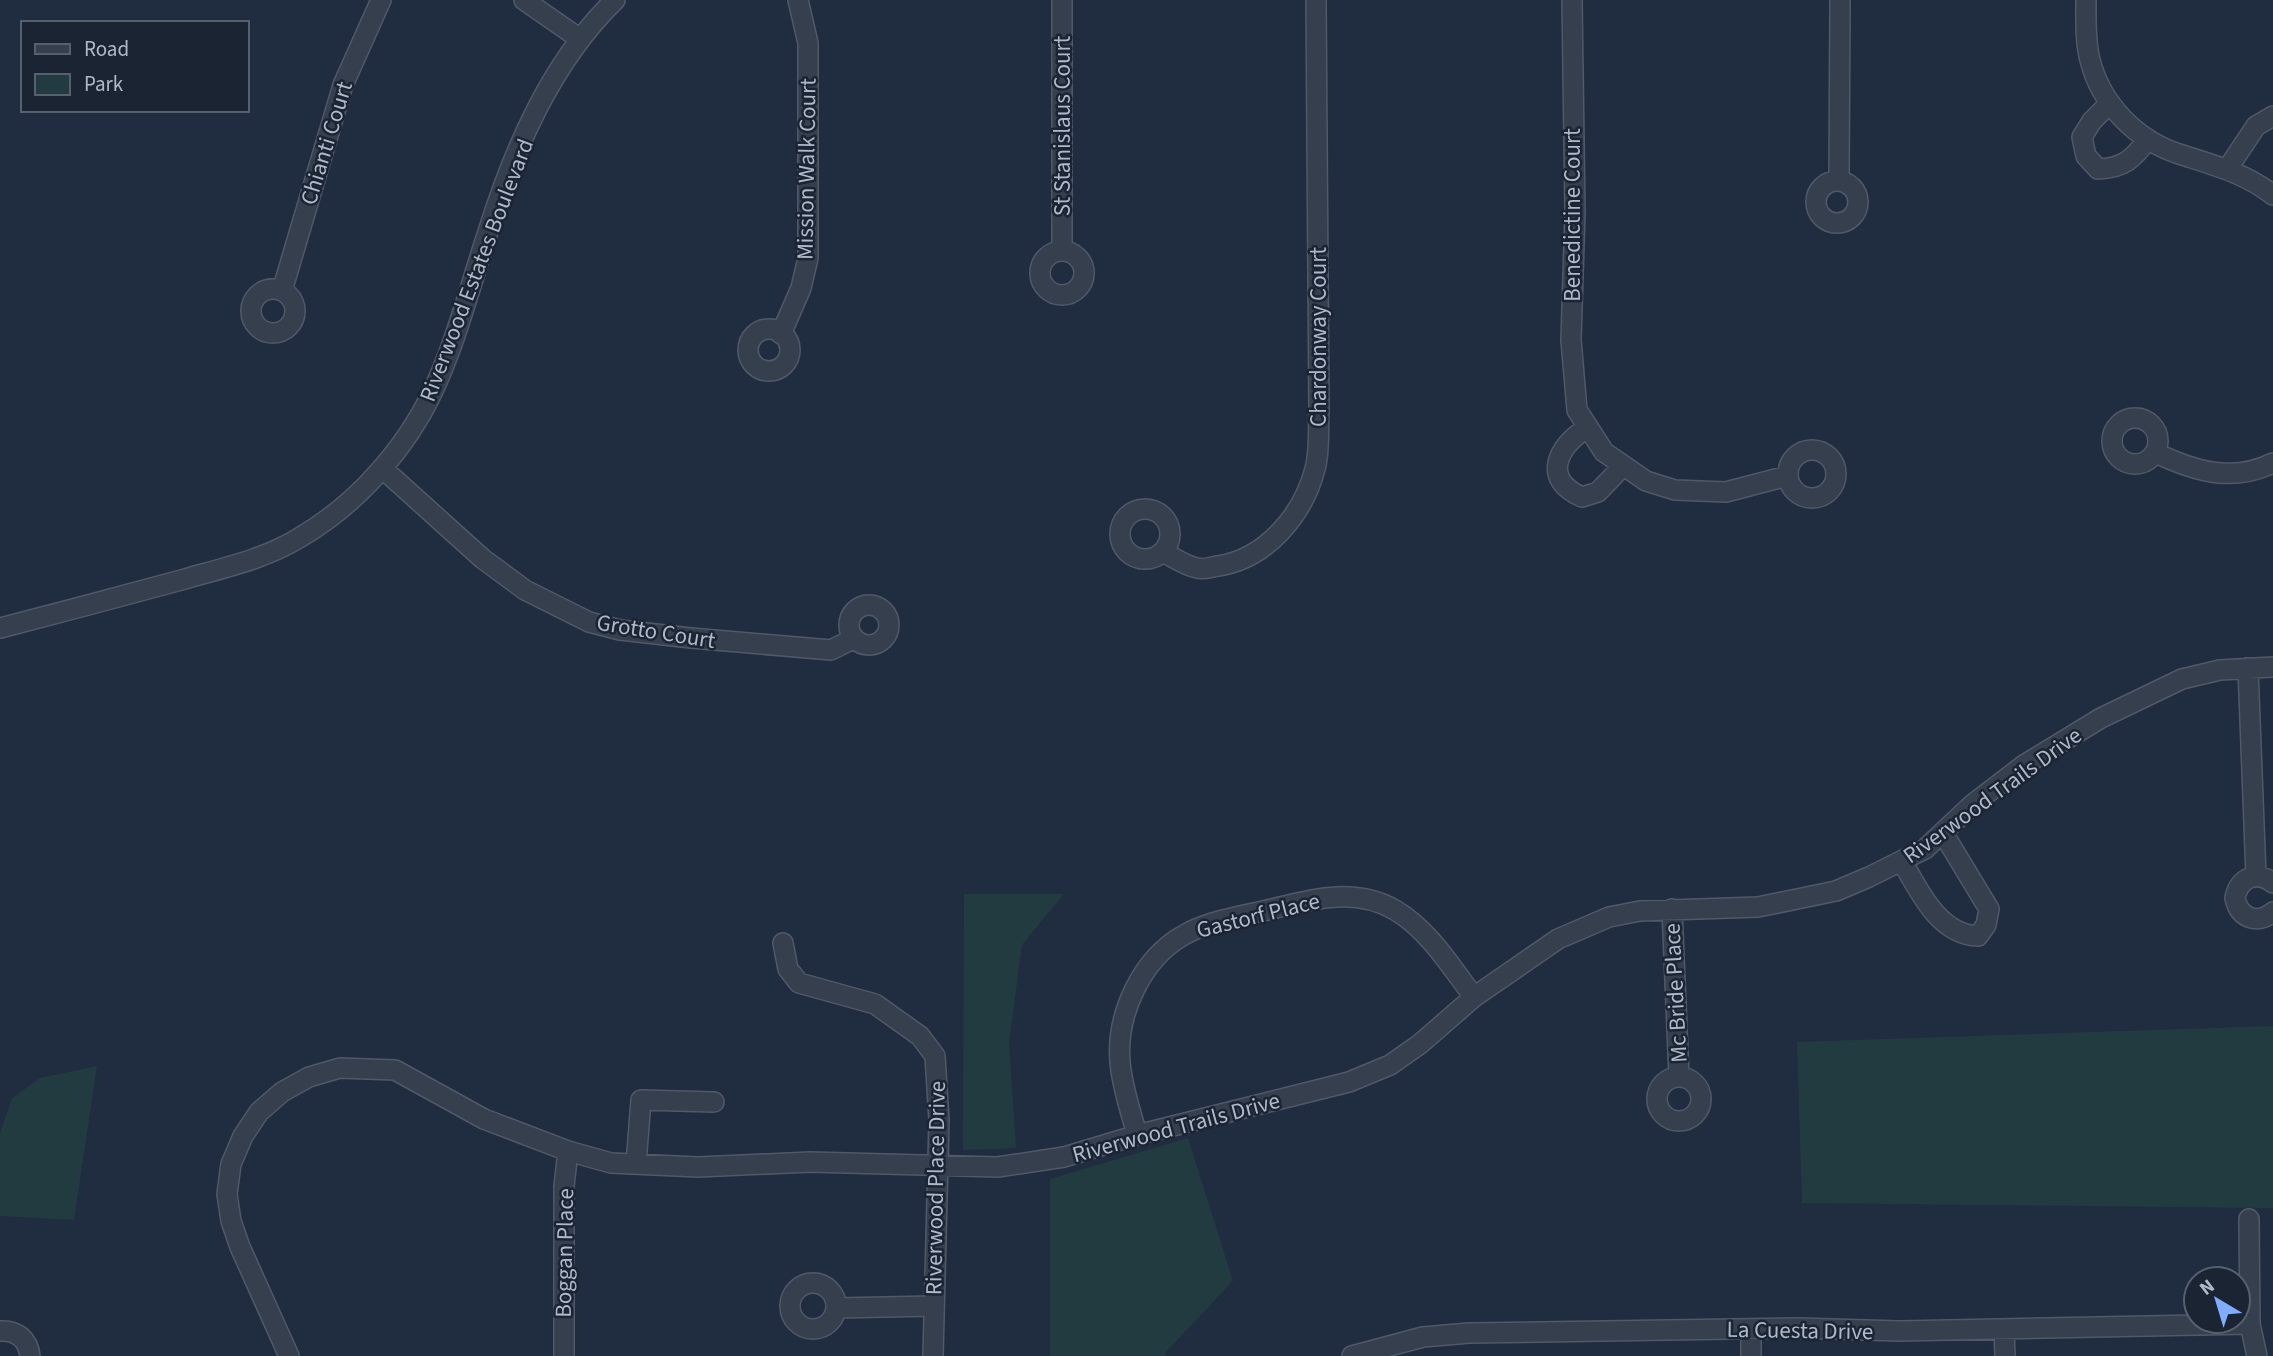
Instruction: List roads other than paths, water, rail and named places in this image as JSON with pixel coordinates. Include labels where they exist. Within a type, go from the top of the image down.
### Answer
[{"type":"street","name":"Chianti Court","points":[[282,290],[343,85],[381,0]]},
{"type":"street","points":[[524,0],[580,39]]},
{"type":"street","name":"Riverwood Estates Boulevard","points":[[0,628],[117,598],[267,553],[298,539],[328,518],[382,468],[421,414],[438,378],[496,206],[537,108],[558,68],[615,0]]},
{"type":"street","name":"Mission Walk Court","points":[[781,334],[802,288],[808,258],[808,43],[798,0]]},
{"type":"street","name":"St Stanislaus Court","points":[[1062,0],[1062,251]]},
{"type":"street","name":"Chardonway Court","points":[[1163,552],[1198,569],[1224,565],[1249,556],[1266,545],[1282,529],[1308,490],[1316,468],[1319,411],[1316,0]]},
{"type":"street","name":"Benedictine Court","points":[[1572,0],[1575,212],[1571,340],[1577,410],[1604,452],[1646,481],[1675,490],[1702,493],[1726,492],[1787,476]]},
{"type":"street","points":[[1839,180],[1840,0]]},
{"type":"street","points":[[2086,0],[2089,58],[2099,85],[2119,116],[2148,139],[2176,153],[2228,168],[2272,192]]},
{"type":"street","points":[[2110,103],[2092,121],[2082,137],[2086,156],[2098,169],[2118,168],[2133,160],[2148,139]]},
{"type":"street","points":[[2228,168],[2256,126],[2273,116]]},
{"type":"street","points":[[1588,427],[1573,436],[1557,463],[1557,477],[1566,490],[1582,497],[1598,492],[1623,466]]},
{"type":"street","points":[[2156,453],[2203,473],[2246,472],[2273,463]]},
{"type":"street","name":"Grotto Court","points":[[382,468],[483,559],[525,590],[589,622],[620,630],[831,650],[853,639]]},
{"type":"street","name":"Riverwood Trails Drive","points":[[289,1356],[230,1221],[227,1194],[231,1164],[243,1136],[259,1112],[282,1092],[309,1077],[340,1068],[395,1070],[484,1119],[568,1151],[611,1163],[698,1167],[810,1162],[938,1163],[998,1167],[1064,1157],[1137,1135],[1349,1082],[1390,1065],[1420,1044],[1474,997],[1558,939],[1609,917],[1672,909],[1758,907],[1836,891],[1925,849],[1973,804],[2024,765],[2101,718],[2182,679],[2220,670],[2273,667]]},
{"type":"street","points":[[2248,668],[2265,880],[2241,883],[2236,890],[2237,907],[2242,914],[2257,920],[2273,912]]},
{"type":"street","points":[[1902,861],[1930,906],[1953,932],[1978,936],[1986,925],[1989,909],[1943,833]]},
{"type":"street","name":"Gastorf Place","points":[[1137,1135],[1120,1063],[1121,1030],[1131,997],[1144,973],[1161,951],[1185,934],[1317,898],[1345,896],[1394,910],[1415,925],[1474,997]]},
{"type":"street","name":"Mc Bride Place","points":[[1672,909],[1679,1077]]},
{"type":"street","name":"Riverwood Place Drive","points":[[783,943],[788,969],[799,983],[875,1004],[920,1036],[935,1056],[938,1163],[933,1356]]},
{"type":"street","points":[[636,1164],[641,1100],[714,1102]]},
{"type":"street","name":"Boggan Place","points":[[564,1356],[564,1186],[568,1151]]},
{"type":"street","points":[[2249,1219],[2249,1265]]},
{"type":"street","points":[[837,1308],[933,1306]]},
{"type":"street","name":"La Cuesta Drive","points":[[1352,1356],[1423,1337],[1469,1333],[2182,1325]]},
{"type":"street","points":[[1751,1329],[1751,1356]]},
{"type":"street","points":[[2004,1329],[2005,1356]]},
{"type":"street","points":[[0,1331],[17,1333],[24,1339],[30,1356]]},
{"type":"street","points":[[2252,1333],[2257,1356]]}]
